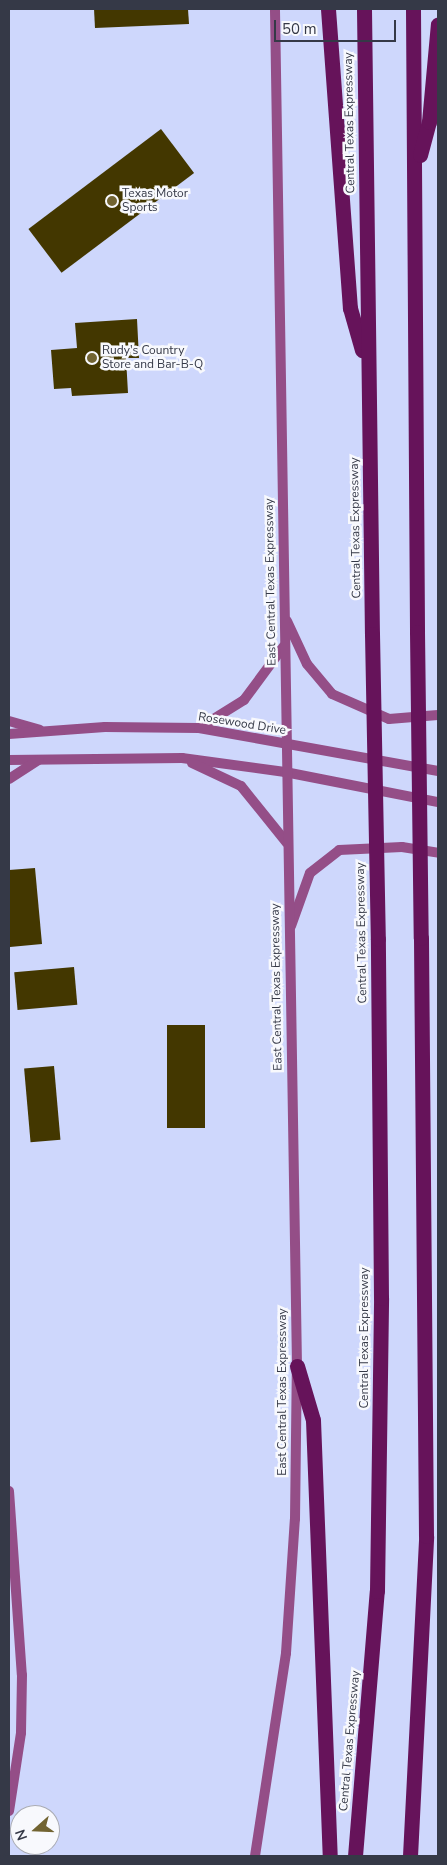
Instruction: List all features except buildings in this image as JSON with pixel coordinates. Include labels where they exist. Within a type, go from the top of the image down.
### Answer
[{"type":"highway","points":[[328,9],[350,308],[368,369]]},
{"type":"highway","name":"Central Texas Expressway","points":[[355,1856],[377,1591],[381,1298],[378,938],[364,9]]},
{"type":"highway","points":[[410,1856],[426,1536],[417,632],[415,171],[412,9]]},
{"type":"highway","points":[[415,171],[429,122],[438,24]]},
{"type":"highway","points":[[298,1366],[313,1420],[330,1856]]},
{"type":"main road","name":"East Central Texas Expressway","points":[[255,1856],[286,1653],[296,1519],[298,1366],[285,772],[285,618],[275,9]]},
{"type":"main road","points":[[285,618],[307,664],[332,694],[389,719],[438,716]]},
{"type":"main road","points":[[199,728],[244,700],[284,645]]},
{"type":"main road","points":[[9,721],[46,731]]},
{"type":"main road","name":"Rosewood Drive","points":[[9,734],[46,731],[199,728],[438,771]]},
{"type":"main road","points":[[182,758],[241,786],[287,843]]},
{"type":"main road","points":[[9,760],[182,758],[285,772],[438,802]]},
{"type":"main road","points":[[9,779],[38,760]]},
{"type":"main road","points":[[288,933],[310,873],[339,850],[402,846],[438,853]]},
{"type":"main road","points":[[9,1491],[22,1675],[21,1733],[9,1811]]},
{"type":"place","name":"Texas Motor Sports","points":[[112,201]]},
{"type":"place","name":"Rudy's Country Store and Bar-B-Q","points":[[92,358]]}]
